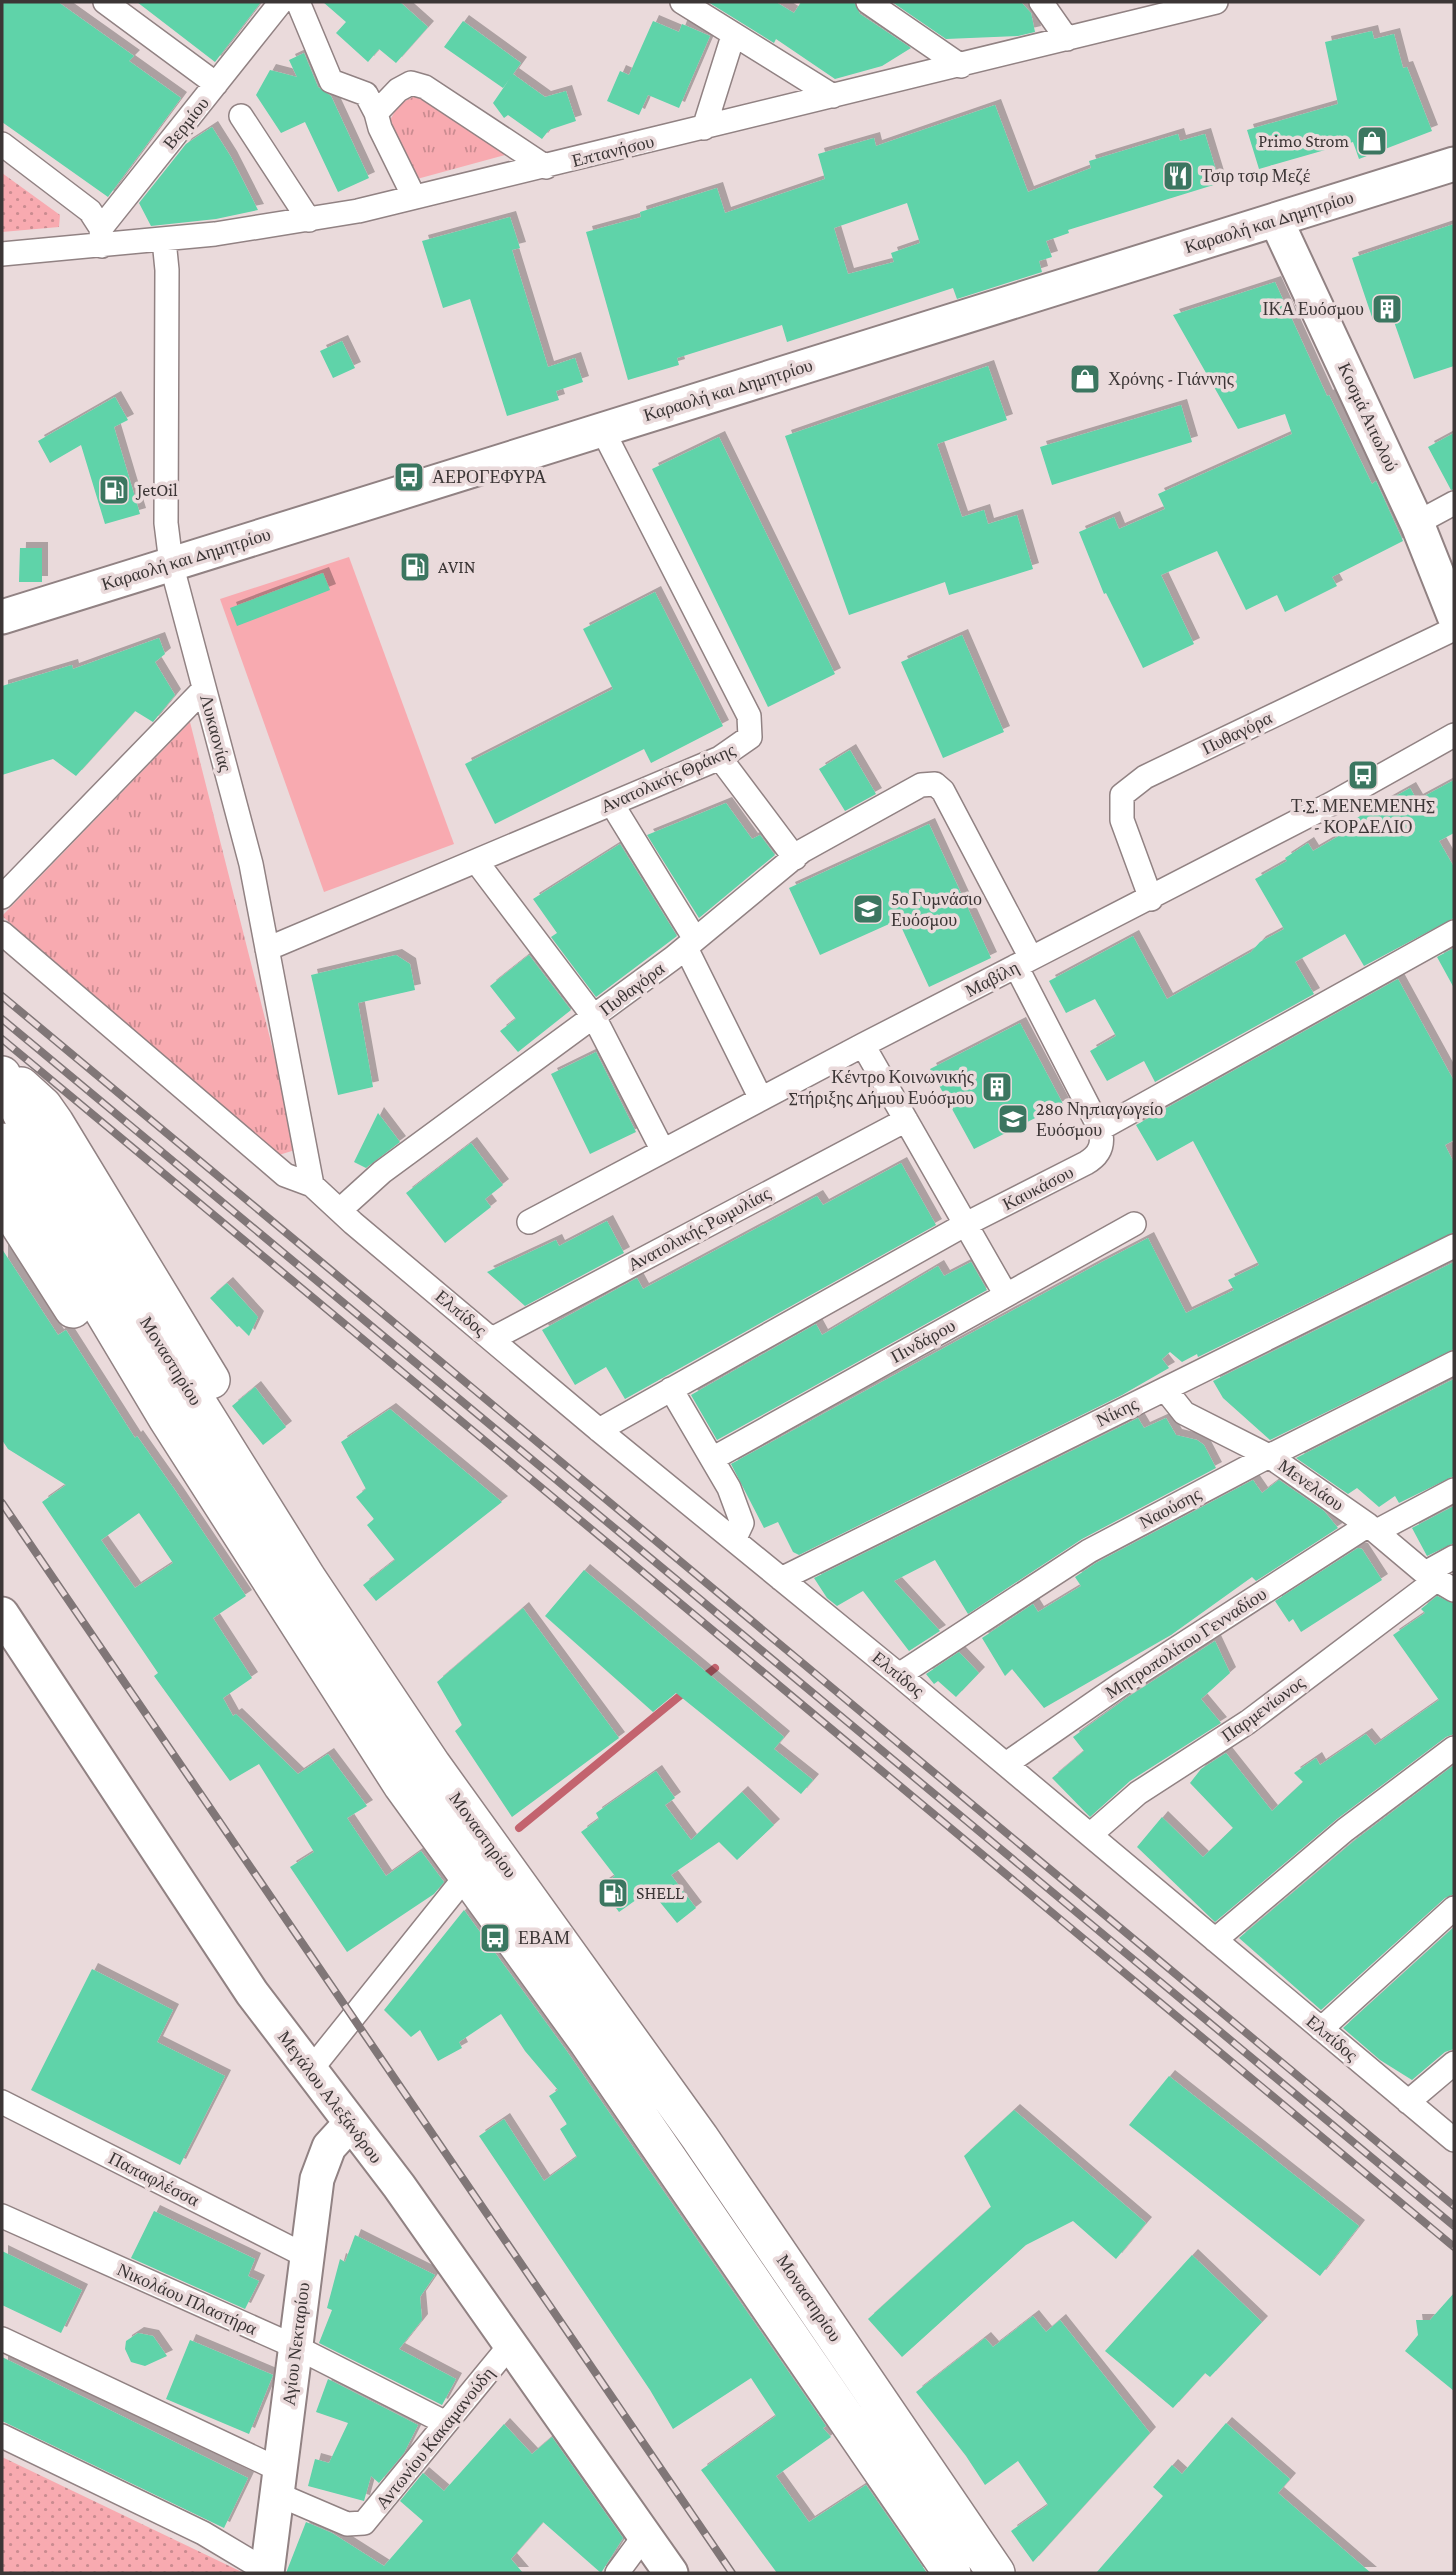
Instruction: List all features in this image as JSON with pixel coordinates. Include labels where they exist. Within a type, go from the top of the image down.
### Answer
[{"type":"main road","points":[[2,1070],[43,1106],[55,1123],[326,1568],[401,1682],[432,1765]]},
{"type":"main road","name":"Μοναστηρίου","points":[[2,1075],[40,1152],[294,1586],[402,1785],[588,2042],[952,2573]]},
{"type":"main road","name":"Μοναστηρίου","points":[[2,1142],[167,1418],[432,1765],[700,2138],[996,2573]]},
{"type":"main road","points":[[2,1198],[342,1719],[402,1785]]},
{"type":"street","points":[[105,2],[216,85]]},
{"type":"street","name":"Βερμίου","points":[[101,237],[281,2]]},
{"type":"street","points":[[298,2],[331,81],[366,94],[414,197]]},
{"type":"street","points":[[682,2],[834,96]]},
{"type":"street","points":[[868,2],[961,66]]},
{"type":"street","points":[[1041,2],[1067,39]]},
{"type":"street","name":"Επτανήσου","points":[[2,254],[101,237],[164,240],[309,220],[546,167],[1216,2]]},
{"type":"street","points":[[704,128],[733,36]]},
{"type":"street","points":[[376,113],[405,86],[411,83],[425,87],[546,167]]},
{"type":"street","points":[[241,116],[309,220]]},
{"type":"street","points":[[2,144],[79,201],[98,220],[101,237]]},
{"type":"street","name":"Καραολή και Δημητρίου","points":[[2,617],[1454,164]]},
{"type":"street","name":"Κοσμά Αιτωλού","points":[[1276,220],[1417,523],[1454,616]]},
{"type":"street","name":"Λυκαονίας","points":[[164,240],[167,270],[166,523],[172,563],[251,864],[312,1185]]},
{"type":"street","name":"Ανατολικής Θράκης","points":[[267,949],[720,758],[750,737],[749,716],[602,429]]},
{"type":"street","points":[[1417,523],[1454,503]]},
{"type":"street","name":"Πυθαγόρα","points":[[1151,898],[1122,820],[1122,795],[1145,777],[1454,629]]},
{"type":"street","points":[[2,897],[204,689]]},
{"type":"street","name":"Μαβίλη","points":[[529,1222],[863,1045],[1151,898],[1454,735]]},
{"type":"street","points":[[720,758],[795,858]]},
{"type":"street","name":"Πυθαγόρα","points":[[340,1210],[382,1172],[594,1017],[795,858],[823,838],[917,786],[930,783],[939,786],[952,807],[1023,962]]},
{"type":"street","points":[[612,804],[690,943],[761,1099]]},
{"type":"street","points":[[476,861],[594,1017],[663,1151]]},
{"type":"street","points":[[1023,962],[1100,1129],[1454,932]]},
{"type":"street","points":[[2,933],[285,1175],[312,1185],[340,1210]]},
{"type":"street","points":[[863,1045],[1006,1295]]},
{"type":"street","name":"Ανατολικής Ρωμυλίας","points":[[492,1339],[906,1120]]},
{"type":"street","name":"Καυκάσου","points":[[599,1430],[966,1224],[1091,1160],[1102,1142],[1100,1129]]},
{"type":"street","name":"Ελπίδος","points":[[340,1210],[599,1430],[899,1675],[1454,2140]]},
{"type":"street","name":"Πινδάρου","points":[[712,1459],[1133,1224]]},
{"type":"street","name":"Νίκης","points":[[780,1579],[1454,1246]]},
{"type":"street","name":"Ναούσης","points":[[899,1675],[1089,1551],[1454,1363]]},
{"type":"street","points":[[671,1389],[729,1488],[742,1522],[734,1540]]},
{"type":"street","name":"Μενελάου","points":[[1165,1389],[1184,1413],[1269,1456],[1373,1528],[1438,1581]]},
{"type":"street","name":"Μητροπολίτου Γενναδίου","points":[[1006,1764],[1120,1685],[1373,1528],[1454,1490]]},
{"type":"street","name":"Παρμενίωνος","points":[[1090,1835],[1138,1793],[1248,1722],[1438,1581],[1454,1557]]},
{"type":"street","name":"Μεγάλου Αλεξάνδρου","points":[[2,1614],[206,1925],[309,2072],[398,2186],[671,2573]]},
{"type":"street","points":[[1215,1940],[1345,1830],[1454,1748]]},
{"type":"street","points":[[309,2072],[467,1875]]},
{"type":"street","points":[[1321,2029],[1454,1908]]},
{"type":"street","points":[[1408,2102],[1454,2063]]},
{"type":"street","name":"Παπαφλέσσα","points":[[2,2102],[306,2256]]},
{"type":"street","name":"Αγίου Νεκταρίου","points":[[268,2573],[306,2256],[320,2167],[329,2147],[349,2124]]},
{"type":"street","name":"Νικολάου Πλαστήρα","points":[[2,2216],[296,2347],[446,2423]]},
{"type":"street","name":"Αντωνίου Κακαμανούδη","points":[[2,2339],[278,2482],[347,2524],[364,2523],[511,2344]]},
{"type":"street","points":[[2,2436],[203,2533],[268,2573]]},
{"type":"street","points":[[617,2573],[645,2535]]},
{"type":"green space","points":[[417,95],[505,155],[417,179],[390,120],[399,104]]},
{"type":"green space","points":[[2,173],[60,215],[59,227],[2,232]]},
{"type":"green space","points":[[349,557],[454,844],[324,892],[220,599]]},
{"type":"green space","points":[[190,722],[298,1149],[279,1155],[2,916]]},
{"type":"green space","points":[[2,2457],[244,2573],[2,2573]]},
{"type":"building","points":[[2,2],[58,2],[134,56],[129,61],[181,98],[108,197],[2,122]]},
{"type":"building","points":[[137,2],[261,2],[215,62]]},
{"type":"building","points":[[323,2],[400,2],[428,27],[396,63],[379,49],[368,62],[336,33],[346,22]]},
{"type":"building","points":[[708,2],[776,2],[794,13],[801,2],[854,2],[860,14],[911,48],[882,66],[835,79],[776,39],[774,43]]},
{"type":"building","points":[[892,2],[1021,2],[1031,13],[1035,32],[1018,36],[946,39]]},
{"type":"building","points":[[463,21],[521,63],[503,88],[444,47]]},
{"type":"building","points":[[653,21],[679,32],[682,24],[710,36],[679,108],[648,95],[639,115],[607,101],[620,71],[629,75]]},
{"type":"building","points":[[1372,31],[1374,39],[1394,34],[1403,68],[1407,67],[1432,131],[1359,159],[1353,142],[1259,169],[1247,130],[1338,104],[1325,42]]},
{"type":"building","points":[[304,53],[318,87],[331,96],[369,178],[338,192],[305,122],[281,133],[256,95],[270,70],[297,77],[289,60]]},
{"type":"building","points":[[513,74],[545,97],[566,91],[576,121],[549,130],[542,139],[508,115],[504,118],[493,103]]},
{"type":"building","points":[[995,105],[1028,192],[1091,168],[1089,161],[1178,134],[1180,141],[1205,134],[1220,183],[1068,230],[1069,233],[1046,241],[1052,257],[1039,261],[1042,272],[957,299],[953,288],[787,342],[782,325],[677,358],[679,365],[628,380],[586,232],[641,217],[640,212],[717,188],[725,213],[825,179],[818,154],[874,138],[876,146]],"holes":[[[907,203],[920,243],[891,253],[894,262],[848,274],[834,228]]]},
{"type":"building","points":[[212,127],[258,210],[216,219],[151,226],[139,203],[186,144]]},
{"type":"building","points":[[510,217],[520,248],[512,250],[548,367],[575,358],[583,382],[556,391],[559,400],[507,416],[470,299],[443,308],[422,241]]},
{"type":"building","name":"ΙΚΑ Ευόσμου","points":[[1454,224],[1454,366],[1414,379],[1391,313],[1373,320],[1352,258]]},
{"type":"building","points":[[1275,282],[1327,396],[1329,395],[1372,484],[1376,481],[1403,541],[1332,577],[1337,586],[1285,612],[1277,595],[1246,610],[1217,551],[1161,575],[1194,644],[1143,668],[1106,593],[1104,594],[1079,532],[1114,517],[1119,529],[1165,509],[1158,494],[1292,434],[1285,414],[1238,429],[1173,315]]},
{"type":"building","points":[[342,341],[355,368],[333,378],[320,351]]},
{"type":"building","points":[[988,366],[1007,420],[937,444],[962,517],[984,510],[988,524],[1017,515],[1033,569],[949,595],[945,582],[849,615],[785,436]]},
{"type":"building","points":[[115,397],[128,420],[114,427],[140,514],[105,524],[81,445],[50,463],[38,441]]},
{"type":"building","points":[[1181,405],[1192,442],[1052,485],[1040,447]]},
{"type":"building","points":[[1454,433],[1454,489],[1451,490],[1428,447]]},
{"type":"building","points":[[719,437],[835,674],[768,707],[652,469]]},
{"type":"building","points":[[20,548],[42,548],[42,582],[19,582]]},
{"type":"building","points":[[323,573],[330,590],[237,626],[230,608]]},
{"type":"building","points":[[655,592],[723,726],[651,763],[644,749],[495,824],[465,764],[613,689],[583,629]]},
{"type":"building","points":[[962,635],[1004,732],[943,758],[901,662]]},
{"type":"building","points":[[159,638],[165,654],[155,662],[175,695],[153,722],[135,711],[76,776],[53,759],[2,775],[2,686],[72,665],[73,669]]},
{"type":"building","points":[[850,750],[876,794],[845,811],[819,769]]},
{"type":"building","points":[[1454,780],[1454,833],[1439,841],[1454,867],[1454,918],[1364,966],[1345,934],[1295,962],[1314,994],[1155,1082],[1144,1061],[1107,1081],[1090,1051],[1116,1036],[1095,999],[1066,1013],[1049,981],[1133,936],[1167,999],[1251,952],[1260,942],[1284,929],[1255,879],[1287,861],[1285,858],[1308,843],[1313,851],[1356,826],[1353,820],[1410,788],[1417,800]]},
{"type":"building","points":[[726,803],[752,839],[760,835],[775,855],[699,918],[647,835]]},
{"type":"building","points":[[929,824],[991,958],[929,987],[898,920],[820,955],[789,888]]},
{"type":"building","points":[[620,844],[677,936],[596,997],[551,937],[557,933],[533,899]]},
{"type":"building","points":[[1454,948],[1454,988],[1437,957]]},
{"type":"building","points":[[396,955],[410,964],[415,990],[358,1003],[373,1087],[338,1095],[311,975]]},
{"type":"building","points":[[529,955],[571,1010],[518,1052],[500,1031],[516,1019],[490,986]]},
{"type":"building","points":[[1398,979],[1454,1081],[1454,1140],[1445,1145],[1454,1163],[1454,1232],[1198,1357],[1197,1354],[1182,1362],[1170,1352],[1162,1359],[1169,1368],[1122,1395],[799,1555],[793,1552],[778,1522],[764,1528],[731,1464],[1148,1238],[1186,1313],[1234,1290],[1228,1280],[1259,1265],[1193,1141],[1157,1161],[1136,1125]]},
{"type":"building","name":"Κέντρο Κοινωνικής Στήριξης Δήμου Ευόσμου","points":[[1020,1023],[1063,1104],[974,1149],[930,1069]]},
{"type":"building","points":[[596,1052],[636,1132],[590,1154],[551,1074]]},
{"type":"building","points":[[378,1113],[400,1142],[366,1168],[354,1162]]},
{"type":"building","points":[[471,1143],[503,1185],[485,1199],[491,1207],[445,1243],[406,1193]]},
{"type":"building","points":[[901,1163],[936,1225],[625,1399],[606,1367],[575,1385],[542,1330],[637,1278],[643,1289],[817,1196],[823,1205]]},
{"type":"building","points":[[607,1221],[624,1253],[525,1306],[487,1272],[556,1240],[559,1246]]},
{"type":"building","points":[[2,1249],[58,1335],[66,1330],[135,1438],[137,1436],[246,1596],[213,1618],[252,1678],[223,1698],[233,1716],[236,1714],[298,1774],[328,1754],[367,1806],[347,1818],[386,1876],[421,1851],[444,1882],[434,1894],[347,1952],[290,1867],[314,1852],[259,1764],[230,1781],[154,1676],[158,1673],[42,1502],[66,1485],[8,1449],[2,1440]],"holes":[[[139,1513],[173,1563],[135,1588],[101,1540]]]},
{"type":"building","points":[[971,1262],[987,1290],[717,1440],[691,1395],[816,1324],[822,1335],[938,1266],[944,1276]]},
{"type":"building","points":[[1454,1262],[1454,1349],[1270,1440],[1223,1398],[1213,1381]]},
{"type":"building","points":[[227,1283],[258,1317],[249,1336],[210,1298]]},
{"type":"building","points":[[1454,1379],[1454,1476],[1399,1503],[1395,1496],[1379,1507],[1357,1488],[1348,1494],[1296,1458]]},
{"type":"building","points":[[255,1387],[286,1427],[263,1445],[232,1406]]},
{"type":"building","points":[[390,1409],[502,1502],[376,1601],[363,1585],[395,1560],[367,1525],[374,1519],[356,1497],[366,1489],[341,1442]]},
{"type":"building","points":[[1138,1418],[1144,1428],[1166,1418],[1176,1435],[1197,1440],[1204,1445],[1216,1468],[1082,1539],[968,1614],[935,1560],[894,1581],[940,1631],[909,1651],[863,1591],[837,1606],[827,1598],[814,1578]]},
{"type":"building","points":[[1253,1480],[1262,1493],[1279,1480],[1324,1511],[1338,1528],[1256,1581],[1252,1577],[1171,1635],[1044,1708],[1012,1669],[1005,1676],[982,1638],[1033,1604],[1038,1612],[1081,1586],[1075,1577],[1096,1563]]},
{"type":"building","points":[[1454,1506],[1454,1543],[1427,1556],[1412,1528]]},
{"type":"building","points":[[1358,1548],[1362,1549],[1382,1580],[1301,1632],[1293,1619],[1289,1622],[1275,1601]]},
{"type":"building","points":[[584,1570],[784,1737],[774,1749],[813,1780],[801,1794],[676,1693],[653,1712],[545,1616]]},
{"type":"building","points":[[1437,1596],[1454,1604],[1454,1734],[1446,1737],[1337,1819],[1215,1922],[1137,1847],[1162,1817],[1203,1857],[1233,1828],[1190,1783],[1201,1769],[1226,1753],[1272,1811],[1303,1782],[1294,1773],[1316,1758],[1320,1765],[1366,1734],[1375,1745],[1439,1700],[1393,1635],[1425,1613],[1421,1609]]},
{"type":"building","points":[[523,1608],[619,1738],[512,1817],[455,1731],[462,1725],[437,1682]]},
{"type":"building","points":[[1215,1641],[1230,1673],[1201,1699],[1221,1723],[1130,1781],[1090,1817],[1052,1778],[1084,1751],[1073,1737],[1128,1697]]},
{"type":"building","points":[[959,1652],[979,1673],[956,1697],[938,1681],[934,1684],[926,1674]]},
{"type":"building","points":[[1454,1765],[1454,1894],[1445,1898],[1321,2010],[1239,1938],[1354,1841]]},
{"type":"building","points":[[656,1771],[675,1798],[665,1805],[691,1840],[742,1792],[774,1825],[737,1860],[719,1842],[671,1875],[696,1908],[677,1923],[650,1890],[619,1912],[600,1886],[615,1876],[581,1832],[599,1819],[596,1813]]},
{"type":"building","points":[[464,1910],[566,2050],[826,2426],[823,2428],[831,2437],[776,2476],[809,2522],[866,2485],[927,2573],[777,2573],[701,2470],[776,2416],[751,2378],[673,2429],[650,2390],[479,2136],[504,2119],[544,2181],[577,2157],[560,2129],[567,2124],[549,2096],[558,2090],[525,2051],[501,2014],[459,2042],[462,2048],[438,2061],[420,2030],[411,2037],[384,2010]]},
{"type":"building","points":[[1454,1927],[1454,2049],[1445,2052],[1412,2080],[1380,2060],[1343,2028]]},
{"type":"building","points":[[92,1969],[173,2010],[157,2042],[225,2076],[180,2165],[31,2090]]},
{"type":"building","points":[[1169,2076],[1359,2226],[1320,2276],[1129,2125]]},
{"type":"building","points":[[1014,2110],[1146,2223],[1116,2259],[1073,2221],[1026,2245],[902,2357],[868,2319],[991,2207],[964,2156]]},
{"type":"building","points":[[154,2211],[255,2259],[248,2276],[259,2281],[245,2309],[131,2258]]},
{"type":"building","points":[[355,2235],[435,2275],[420,2297],[422,2320],[399,2349],[456,2379],[442,2405],[319,2343],[332,2310],[327,2308],[340,2259],[345,2262]]},
{"type":"building","points":[[2,2251],[82,2290],[61,2333],[2,2305]]},
{"type":"building","points":[[1192,2255],[1262,2322],[1210,2377],[1205,2373],[1173,2408],[1105,2351]]},
{"type":"building","points":[[1454,2293],[1454,2391],[1405,2351],[1418,2335],[1416,2320],[1430,2320]]},
{"type":"building","points":[[1033,2316],[1046,2332],[1060,2320],[1150,2433],[1033,2562],[1011,2531],[1048,2505],[1018,2461],[985,2485],[916,2392],[985,2338],[993,2347]]},
{"type":"building","points":[[138,2333],[153,2336],[167,2356],[145,2366],[131,2362],[125,2349],[126,2341]]},
{"type":"building","points":[[190,2340],[273,2375],[249,2434],[166,2399]]},
{"type":"building","points":[[2,2357],[248,2478],[224,2528],[2,2421]]},
{"type":"building","points":[[328,2379],[418,2425],[404,2453],[379,2483],[371,2476],[364,2501],[308,2486],[315,2459],[329,2463],[348,2423],[316,2412]]},
{"type":"building","points":[[1226,2423],[1290,2479],[1278,2493],[1371,2573],[1096,2573],[1163,2496],[1153,2487],[1172,2465],[1182,2474]]},
{"type":"building","points":[[504,2424],[532,2454],[552,2437],[623,2538],[601,2573],[543,2522],[511,2559],[523,2573],[286,2573],[306,2522],[332,2533],[384,2566],[423,2521],[400,2501],[423,2473],[444,2491]]},
{"type":"waterway","points":[[700,1680],[715,1668]]},
{"type":"waterway","points":[[519,1828],[687,1690]]},
{"type":"railway","points":[[2,996],[1454,2206]]},
{"type":"railway","points":[[2,1019],[1454,2226]]},
{"type":"railway","points":[[2,1039],[1454,2247]]},
{"type":"railway","points":[[2,1503],[732,2573]]},
{"type":"place","name":"Primo Strom","points":[[1372,141]]},
{"type":"place","name":"Τσιρ τσιρ Μεζέ","points":[[1178,176]]},
{"type":"place","name":"ΙΚΑ Ευόσμου","points":[[1387,309]]},
{"type":"place","name":"Χρόνης - Γιάννης","points":[[1085,379]]},
{"type":"place","name":"ΑΕΡΟΓΕΦΥΡΑ","points":[[409,477]]},
{"type":"place","name":"JetOil","points":[[114,490]]},
{"type":"place","name":"AVIN","points":[[415,567]]},
{"type":"place","name":"Τ.Σ. ΜΕΝΕΜΕΝΗΣ - ΚΟΡΔΕΛΙΟ","points":[[1363,775]]},
{"type":"place","name":"5ο Γυμνάσιο Ευόσμου","points":[[868,909]]},
{"type":"place","name":"Κέντρο Κοινωνικής Στήριξης Δήμου Ευόσμου","points":[[997,1087]]},
{"type":"place","name":"28ο Νηπιαγωγείο Ευόσμου","points":[[1013,1119]]},
{"type":"place","name":"SHELL","points":[[613,1893]]},
{"type":"place","name":"ΕΒΑΜ","points":[[495,1938]]}]
